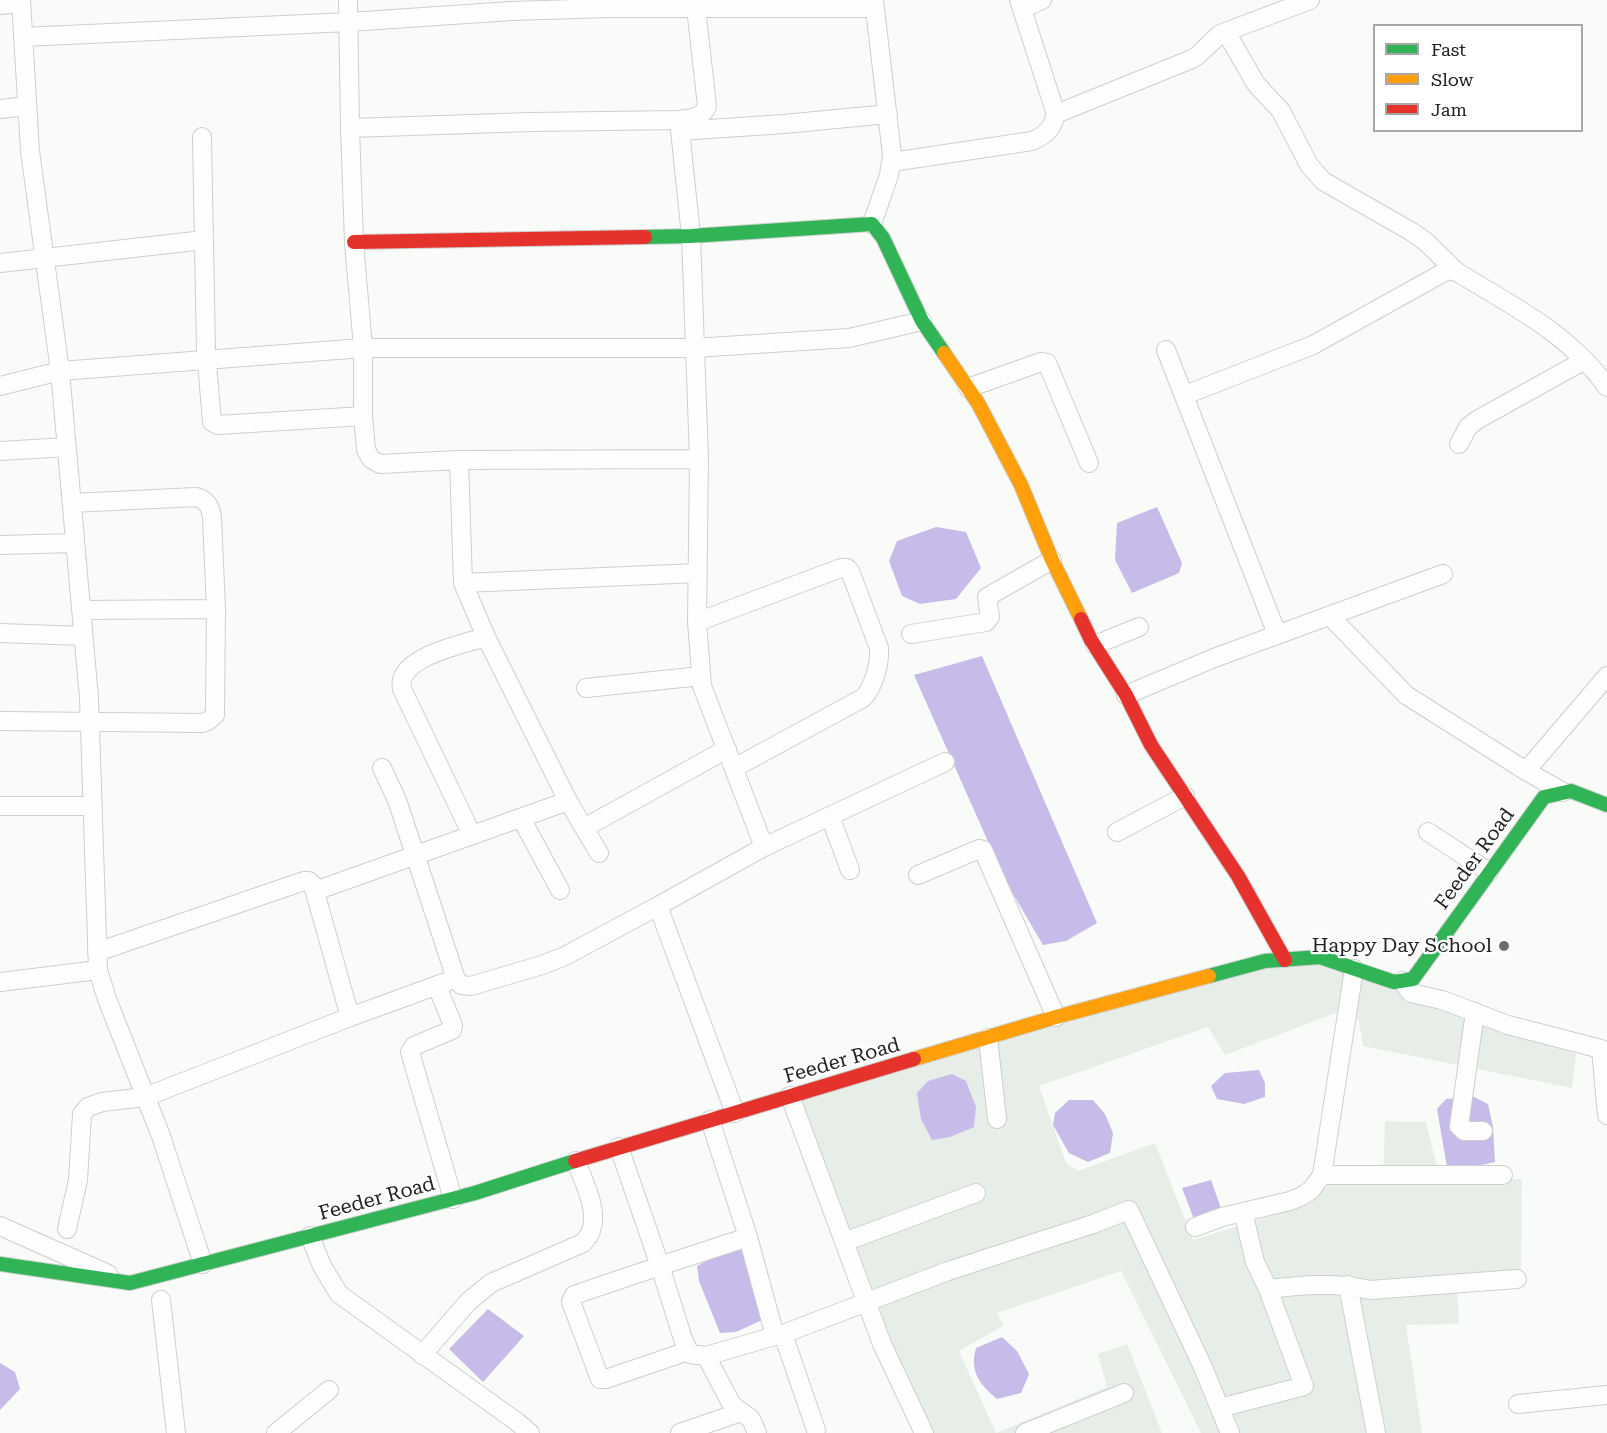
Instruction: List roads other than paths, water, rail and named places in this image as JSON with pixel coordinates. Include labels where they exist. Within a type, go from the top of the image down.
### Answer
[{"type":"street","points":[[348,0],[354,242],[363,348],[363,416],[366,450],[371,459],[380,464],[459,460],[699,459]]},
{"type":"street","points":[[892,162],[1032,141],[1048,132],[1056,114],[1021,4],[1042,0]]},
{"type":"street","points":[[1056,114],[1192,59],[1215,37],[1310,0]]},
{"type":"street","points":[[0,5],[21,2],[30,151],[60,370],[89,698],[98,970],[107,999],[161,1136],[203,1264]]},
{"type":"street","points":[[23,37],[348,22],[511,5],[608,4],[696,8],[874,4],[892,162],[872,224]]},
{"type":"street","points":[[679,125],[698,118],[707,106],[696,8]]},
{"type":"street","points":[[1226,32],[1256,84],[1281,111],[1309,165],[1323,181],[1412,232],[1425,241],[1457,272],[1552,330],[1585,360],[1607,387]]},
{"type":"street","points":[[0,109],[27,106]]},
{"type":"street","points":[[350,128],[531,122],[775,125],[888,114]]},
{"type":"street","points":[[679,125],[691,236],[699,459],[697,622],[702,686],[764,848]]},
{"type":"street","points":[[202,137],[207,359],[211,418],[215,424],[363,416]]},
{"type":"street","points":[[354,242],[691,236],[872,224]]},
{"type":"street","points":[[872,224],[883,238],[921,321],[978,404],[1021,485],[1052,560],[1095,645],[1126,696],[1151,745],[1238,876],[1285,960]]},
{"type":"street","points":[[0,262],[204,240]]},
{"type":"street","points":[[1185,395],[1313,345],[1442,272],[1448,270],[1457,272]]},
{"type":"street","points":[[0,386],[60,370],[207,359],[363,348],[694,348],[849,338],[921,321]]},
{"type":"street","points":[[1166,350],[1277,634]]},
{"type":"street","points":[[1459,444],[1468,428],[1477,420],[1585,360]]},
{"type":"street","points":[[968,388],[1041,362],[1047,363],[1089,463]]},
{"type":"street","points":[[0,451],[67,447]]},
{"type":"street","points":[[459,460],[464,583],[486,637],[568,801],[599,853]]},
{"type":"street","points":[[0,720],[203,723],[212,718],[216,709],[216,609],[212,517],[209,505],[196,497],[72,502]]},
{"type":"street","points":[[0,545],[75,543]]},
{"type":"street","points":[[911,634],[986,622],[990,617],[987,597],[1052,560]]},
{"type":"street","points":[[697,622],[841,568],[847,568],[879,648],[879,660],[870,688],[863,698],[734,768]]},
{"type":"street","points":[[464,583],[698,573]]},
{"type":"street","points":[[1126,696],[1204,662],[1443,574]]},
{"type":"street","points":[[81,610],[216,609]]},
{"type":"street","points":[[1330,615],[1406,695],[1563,792],[1571,791],[1607,805]]},
{"type":"street","points":[[1095,645],[1139,627]]},
{"type":"street","points":[[0,633],[83,636]]},
{"type":"street","points":[[472,836],[402,689],[401,679],[418,660],[486,637]]},
{"type":"street","points":[[586,688],[701,676]]},
{"type":"street","points":[[1526,771],[1607,676]]},
{"type":"street","points":[[584,828],[727,749]]},
{"type":"street","points":[[382,768],[397,800],[456,979],[460,985],[471,986],[565,956],[764,848],[945,762]]},
{"type":"street","name":"Feeder Road","points":[[0,1264],[130,1283],[453,1199],[619,1147],[1056,1017],[1265,961],[1320,957],[1394,982],[1413,979],[1544,797],[1563,792]]},
{"type":"street","points":[[1117,832],[1185,796]]},
{"type":"street","points":[[315,891],[568,801]]},
{"type":"street","points":[[0,806],[92,806]]},
{"type":"street","points":[[830,816],[850,870]]},
{"type":"street","points":[[520,818],[560,890]]},
{"type":"street","points":[[1428,832],[1490,872]]},
{"type":"street","points":[[918,875],[979,849],[983,850],[1056,1017]]},
{"type":"street","points":[[97,952],[304,881],[312,883],[350,1017]]},
{"type":"street","points":[[658,906],[735,1113]]},
{"type":"street","points":[[1196,1227],[1222,1217],[1290,1201],[1311,1190],[1322,1175],[1354,969]]},
{"type":"street","points":[[0,982],[98,970]]},
{"type":"street","points":[[67,1229],[78,1179],[82,1114],[88,1107],[102,1102],[145,1097],[350,1017],[456,979]]},
{"type":"street","points":[[1402,981],[1411,993],[1442,1000],[1508,1025],[1604,1049],[1607,1114]]},
{"type":"street","points":[[437,986],[453,1024],[452,1030],[414,1046],[410,1052],[453,1199]]},
{"type":"street","points":[[1475,1012],[1459,1126],[1464,1131],[1483,1131]]},
{"type":"street","points":[[988,1038],[998,1119]]},
{"type":"street","points":[[790,1096],[882,1344],[924,1433]]},
{"type":"street","points":[[710,1120],[779,1335],[816,1430]]},
{"type":"street","points":[[619,1147],[688,1351],[690,1354],[706,1356],[779,1335],[948,1270],[1094,1224],[1129,1210],[1202,1365],[1230,1433]]},
{"type":"street","points":[[422,1355],[468,1302],[491,1283],[584,1243],[591,1232],[592,1212],[576,1161]]},
{"type":"street","points":[[1322,1175],[1503,1175]]},
{"type":"street","points":[[844,1242],[976,1192]]},
{"type":"street","points":[[1220,1408],[1304,1386],[1268,1289],[1255,1262],[1243,1212]]},
{"type":"street","points":[[0,1226],[130,1283]]},
{"type":"street","points":[[310,1236],[322,1266],[339,1294],[530,1433]]},
{"type":"street","points":[[688,1351],[606,1379],[600,1379],[571,1302],[574,1295],[748,1237]]},
{"type":"street","points":[[1268,1289],[1313,1284],[1348,1285],[1371,1290],[1517,1279]]},
{"type":"street","points":[[1348,1285],[1376,1433]]},
{"type":"street","points":[[160,1300],[176,1433]]},
{"type":"street","points":[[706,1356],[732,1405],[751,1419],[757,1433]]},
{"type":"street","points":[[276,1433],[329,1390]]},
{"type":"street","points":[[1025,1433],[1124,1393]]},
{"type":"street","points":[[1518,1404],[1607,1395]]},
{"type":"street","points":[[681,1433],[741,1412]]},
{"type":"place","name":"Happy Day School","points":[[1504,946]]}]
